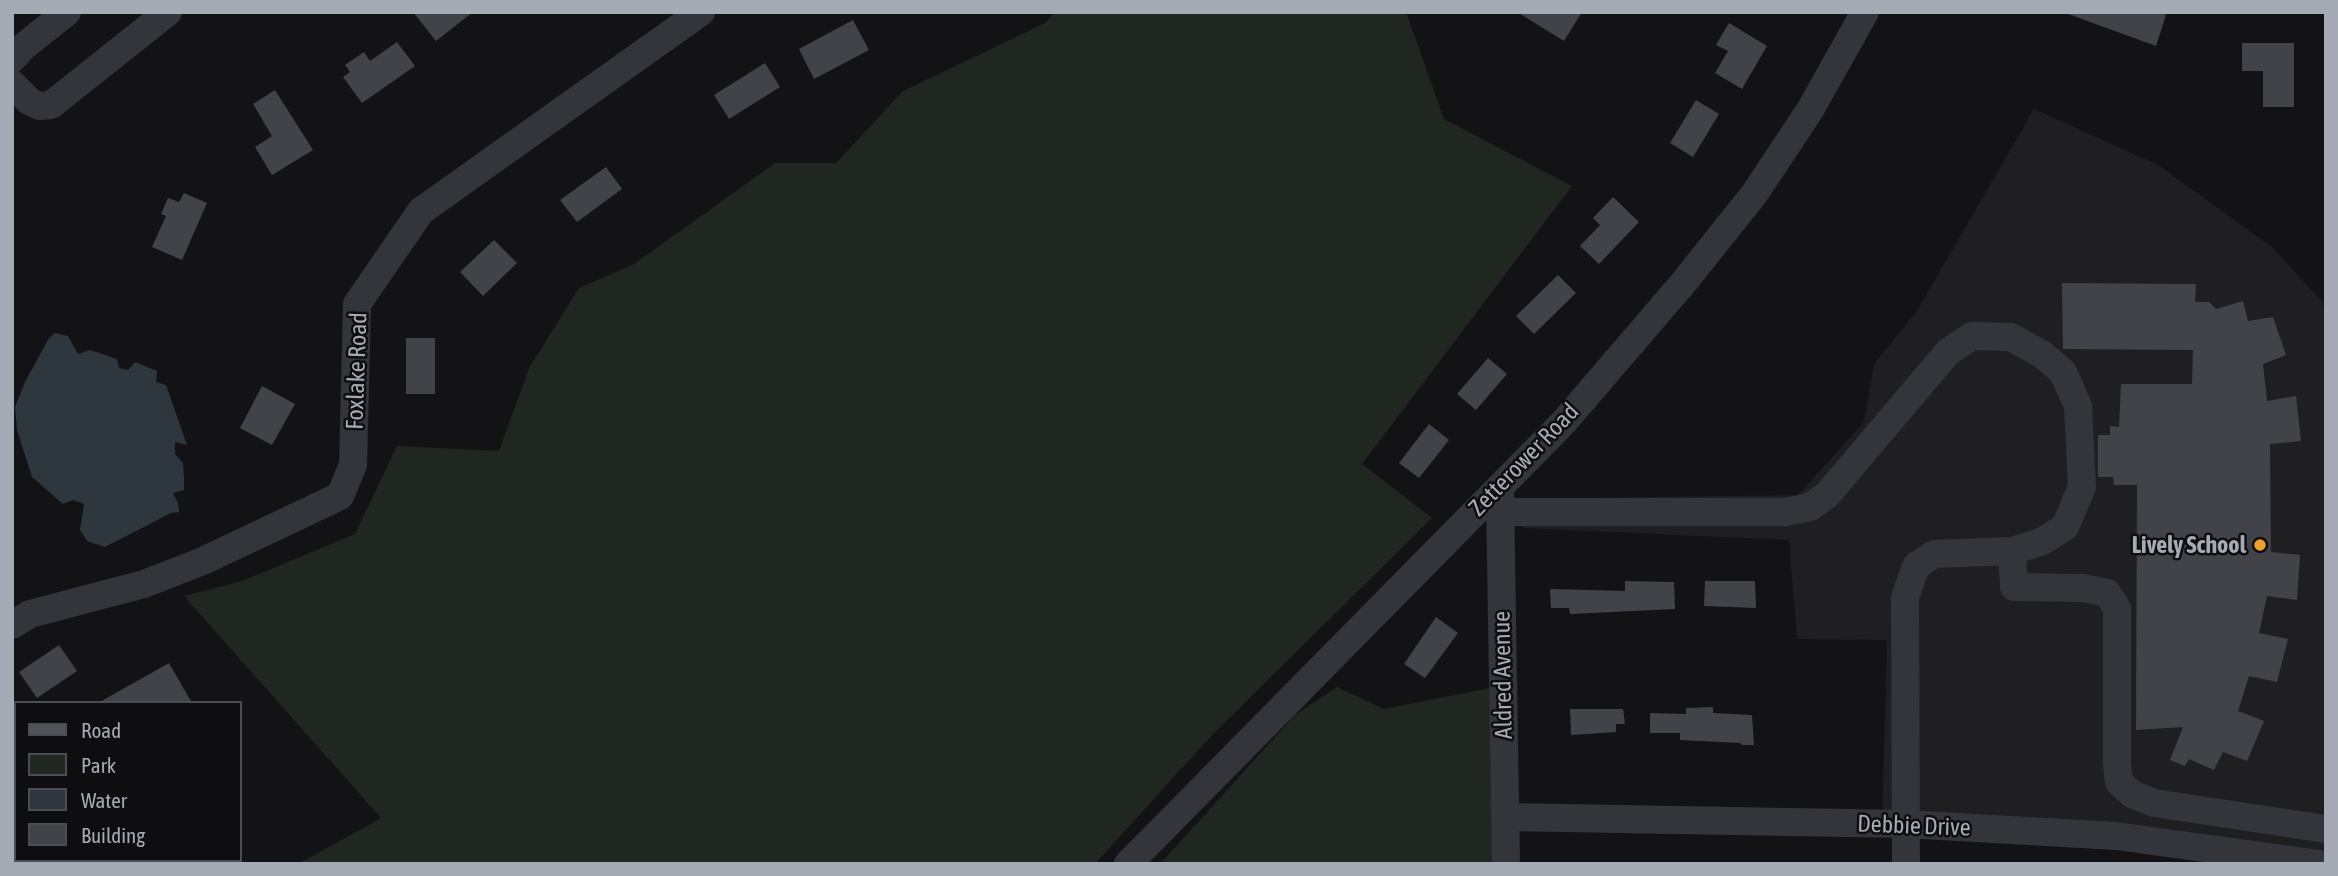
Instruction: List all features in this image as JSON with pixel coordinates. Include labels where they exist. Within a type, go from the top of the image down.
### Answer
[{"type":"street","points":[[12,59],[67,12]]},
{"type":"street","points":[[12,84],[29,101],[39,106],[51,105],[168,12]]},
{"type":"street","name":"Foxlake Road","points":[[14,619],[144,584],[203,561],[340,496],[353,465],[357,304],[421,211],[701,12]]},
{"type":"street","name":"Zetterower Road","points":[[1128,864],[1245,744],[1500,499],[1684,282],[1755,193],[1810,110],[1865,12]]},
{"type":"street","points":[[1500,499],[1786,512],[1810,507],[1827,495],[1948,352],[1972,336],[2011,337],[2043,355],[2063,373],[2078,406],[2082,487],[2065,527],[2042,542],[2012,551],[1934,554],[1916,566],[1905,598],[1906,864]]},
{"type":"street","name":"Aldred Avenue","points":[[1500,499],[1506,864]]},
{"type":"street","points":[[2012,551],[2014,587],[2083,588],[2107,593],[2117,608],[2117,764],[2119,782],[2132,794],[2154,803],[2326,829]]},
{"type":"street","name":"Debbie Drive","points":[[1506,817],[1905,824],[2116,836],[2320,864]]},
{"type":"shaded area","points":[[2034,109],[2158,165],[2272,247],[2322,301],[2326,315],[2326,854],[1882,823],[1887,640],[1797,639],[1789,540],[1523,528],[1522,499],[1798,495],[1864,422],[1874,364],[1917,311]]},
{"type":"green space","points":[[1055,12],[1406,12],[1444,119],[1572,186],[1362,464],[1432,518],[1211,736],[1095,864],[298,864],[381,818],[184,596],[242,581],[355,534],[397,446],[499,451],[529,368],[579,288],[634,264],[775,163],[836,163],[903,91],[1045,23]]},
{"type":"green space","points":[[1337,687],[1384,709],[1495,687],[1495,864],[1160,864],[1295,715]]},
{"type":"water","points":[[55,333],[68,336],[78,354],[90,350],[117,359],[119,368],[128,370],[135,362],[157,371],[156,382],[166,385],[187,445],[175,442],[175,454],[183,463],[184,477],[184,490],[173,493],[179,512],[171,513],[105,547],[87,541],[80,530],[84,504],[73,500],[63,504],[32,477],[17,430],[15,407],[25,382],[49,338]]},
{"type":"building","points":[[413,12],[473,12],[436,41]]},
{"type":"building","points":[[1517,12],[1582,12],[1564,41]]},
{"type":"building","points":[[2158,12],[2166,15],[2156,46],[2068,14]]},
{"type":"building","points":[[853,20],[869,50],[814,79],[799,49]]},
{"type":"building","points":[[1729,23],[1767,46],[1742,89],[1715,73],[1728,51],[1716,45]]},
{"type":"building","points":[[397,42],[415,66],[362,103],[343,77],[350,72],[345,65],[364,52],[370,61]]},
{"type":"building","points":[[2242,43],[2294,43],[2294,107],[2263,107],[2263,71],[2242,71]]},
{"type":"building","points":[[765,63],[780,87],[729,119],[714,95]]},
{"type":"building","points":[[275,90],[313,150],[272,175],[255,147],[272,136],[253,104]]},
{"type":"building","points":[[1696,100],[1719,114],[1693,157],[1670,143]]},
{"type":"building","points":[[606,167],[622,189],[577,222],[560,200]]},
{"type":"building","points":[[184,193],[207,203],[182,260],[152,247],[166,216],[161,214],[168,198],[179,202]]},
{"type":"building","points":[[1613,197],[1639,222],[1599,264],[1580,246],[1600,225],[1593,218]]},
{"type":"building","points":[[494,240],[517,263],[483,296],[460,272]]},
{"type":"building","points":[[1558,275],[1576,293],[1534,334],[1516,316]]},
{"type":"building","points":[[2062,283],[2196,284],[2195,302],[2209,302],[2216,309],[2243,301],[2248,321],[2273,317],[2286,355],[2263,364],[2267,401],[2296,396],[2301,441],[2270,444],[2271,552],[2300,555],[2297,600],[2267,596],[2259,633],[2288,639],[2277,682],[2249,676],[2238,711],[2264,721],[2247,761],[2223,752],[2214,770],[2189,759],[2185,766],[2170,760],[2183,727],[2136,730],[2137,485],[2114,485],[2113,477],[2098,477],[2098,435],[2110,435],[2110,426],[2119,427],[2121,384],[2192,384],[2193,350],[2063,349]]},
{"type":"building","points":[[406,338],[435,338],[435,394],[406,394]]},
{"type":"building","points":[[1488,358],[1507,374],[1476,410],[1457,394]]},
{"type":"building","points":[[262,386],[295,404],[272,445],[240,428]]},
{"type":"building","points":[[1429,424],[1449,440],[1419,478],[1399,463]]},
{"type":"building","points":[[1625,581],[1674,582],[1675,609],[1570,614],[1569,608],[1551,608],[1550,589],[1625,591]]},
{"type":"building","points":[[1705,581],[1755,581],[1756,608],[1704,606]]},
{"type":"building","points":[[1436,617],[1458,633],[1425,678],[1404,664]]},
{"type":"building","points":[[59,645],[77,671],[37,698],[19,672]]},
{"type":"building","points":[[169,663],[191,701],[102,701]]},
{"type":"building","points":[[1713,707],[1713,713],[1752,715],[1754,745],[1680,740],[1680,733],[1650,733],[1650,713],[1686,714],[1686,708]]},
{"type":"building","points":[[1570,709],[1623,709],[1625,724],[1616,724],[1616,732],[1571,735]]},
{"type":"place","name":"Lively School","points":[[2260,545]]}]
